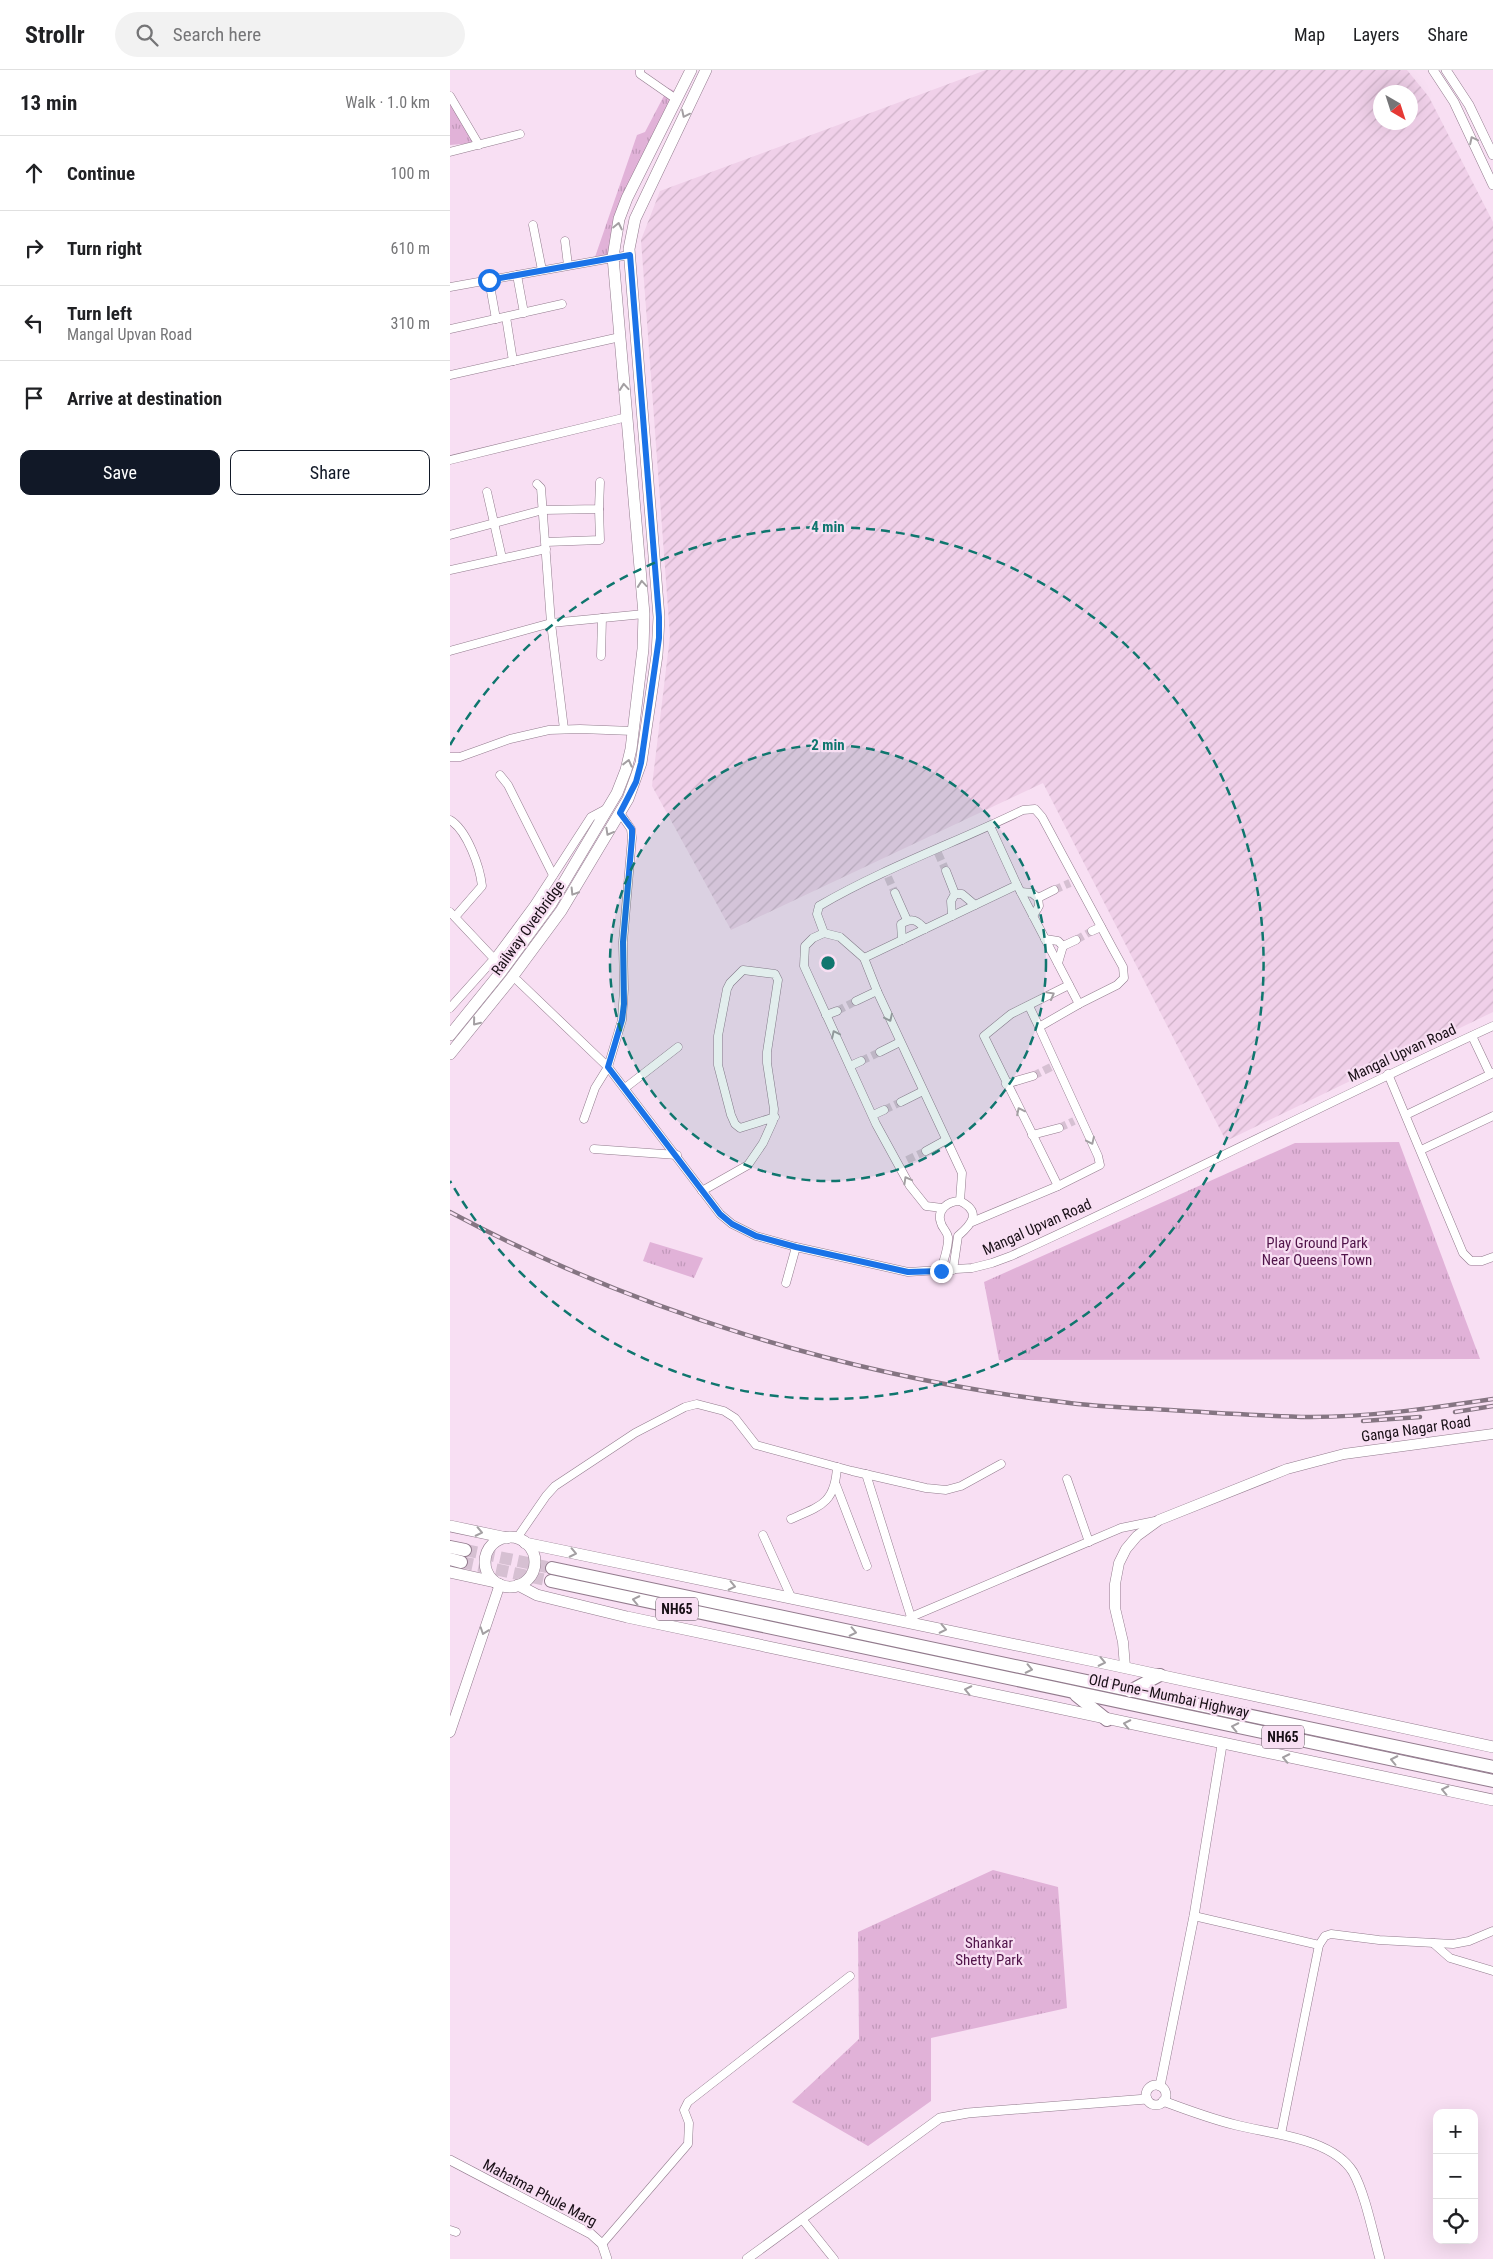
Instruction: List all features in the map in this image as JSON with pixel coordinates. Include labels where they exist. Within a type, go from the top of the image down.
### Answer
[{"type":"highway","points":[[450,1547],[459,1557]]},
{"type":"highway","name":"NH65","points":[[1073,1693],[551,1574],[1130,1691]]},
{"type":"highway","points":[[1130,1691],[1160,1675]]},
{"type":"highway","name":"Old Pune–Mumbai Highway","points":[[1130,1691],[1493,1767]]},
{"type":"highway","points":[[1073,1693],[1107,1720]]},
{"type":"highway","name":"Old Pune–Mumbai Highway","points":[[1073,1693],[1493,1781]]},
{"type":"main road","name":"Railway Overbridge","points":[[450,1035],[535,927],[562,889],[623,780],[633,732],[643,649],[644,614],[613,257],[619,219],[624,205],[691,70]]},
{"type":"main road","name":"Railway Overbridge","points":[[450,1054],[510,980],[561,911],[620,813],[636,782],[641,763],[659,638],[659,617],[630,255],[631,236],[635,219],[706,70]]},
{"type":"main road","name":"Ganga Nagar Road","points":[[1125,1667],[1123,1642],[1114,1596],[1119,1563],[1126,1549],[1137,1536],[1159,1520],[1287,1469],[1319,1460],[1344,1454],[1493,1434]]},
{"type":"main road","points":[[450,1526],[896,1621],[909,1619],[1493,1747]]},
{"type":"main road","points":[[450,1572],[509,1587],[518,1586],[530,1577],[535,1564],[532,1550],[516,1540],[494,1544],[486,1556],[487,1570],[497,1583]]},
{"type":"main road","points":[[451,1727],[497,1583]]},
{"type":"main road","points":[[518,1586],[537,1595],[627,1618],[1222,1745],[1493,1800]]},
{"type":"street","points":[[640,70],[640,74],[676,99]]},
{"type":"street","points":[[1433,70],[1454,102],[1493,185]]},
{"type":"street","points":[[1446,70],[1469,105],[1493,155]]},
{"type":"street","points":[[450,96],[479,145]]},
{"type":"street","points":[[450,152],[520,134]]},
{"type":"street","points":[[533,225],[542,270]]},
{"type":"street","points":[[565,241],[568,265]]},
{"type":"street","points":[[450,287],[630,255]]},
{"type":"street","points":[[517,275],[524,313]]},
{"type":"street","points":[[489,280],[496,319]]},
{"type":"street","points":[[450,329],[562,304]]},
{"type":"street","points":[[506,317],[513,361]]},
{"type":"street","points":[[450,375],[620,338]]},
{"type":"street","points":[[450,460],[627,418]]},
{"type":"street","points":[[450,570],[546,545],[600,540],[600,482]]},
{"type":"street","points":[[537,484],[541,488],[551,623],[564,730]]},
{"type":"street","points":[[487,492],[502,558]]},
{"type":"street","points":[[450,535],[543,510],[599,509]]},
{"type":"street","points":[[450,651],[551,623],[644,614]]},
{"type":"street","points":[[601,656],[602,618]]},
{"type":"street","points":[[450,757],[460,757],[510,739],[549,730],[633,732]]},
{"type":"street","points":[[500,775],[508,785],[553,876]]},
{"type":"street","points":[[450,1008],[497,962],[591,817],[609,807]]},
{"type":"street","points":[[824,933],[817,914],[819,906],[1023,810],[1035,808],[1042,816],[1073,881],[1101,927],[1122,968],[1124,978],[1117,985],[1039,1027]]},
{"type":"street","points":[[584,1119],[595,1088],[608,1067],[622,1020],[624,1004],[623,942],[632,829],[620,813]]},
{"type":"street","points":[[450,820],[463,832],[481,876],[482,886],[453,914],[497,962]]},
{"type":"street","points":[[990,826],[1019,889],[1079,1004]]},
{"type":"street","points":[[946,871],[955,894]]},
{"type":"street","points":[[864,958],[975,905],[1019,889],[1032,893],[1038,898],[1039,906],[1033,916]]},
{"type":"street","points":[[1038,898],[1054,890]]},
{"type":"street","points":[[895,893],[908,920]]},
{"type":"street","points":[[955,894],[962,894],[975,905]]},
{"type":"street","points":[[952,916],[951,901],[955,894]]},
{"type":"street","points":[[902,940],[901,924],[908,920],[913,919],[919,922],[925,929]]},
{"type":"street","points":[[1092,932],[1101,927]]},
{"type":"street","points":[[942,1208],[926,1206],[910,1186],[873,1115],[804,966],[804,946],[813,938],[824,933],[840,937],[864,958],[900,1042],[962,1173],[960,1201]]},
{"type":"street","points":[[1045,939],[1058,941],[1063,946]]},
{"type":"street","points":[[1058,963],[1063,946],[1076,940]]},
{"type":"street","points":[[702,1191],[748,1165],[764,1142],[775,1117],[767,1052],[778,980],[775,974],[744,970],[730,983],[727,989],[718,1036],[718,1065],[731,1116],[735,1124],[740,1128],[775,1117]]},
{"type":"street","name":"Mangal Upvan Road","points":[[518,981],[608,1067],[677,1155],[720,1214],[732,1224],[756,1236],[796,1247],[908,1272],[953,1270],[992,1263],[1012,1256],[1204,1165],[1388,1074],[1493,1026]]},
{"type":"street","points":[[1058,1186],[1036,1145],[984,1036],[1011,1014],[1069,985]]},
{"type":"street","points":[[856,1001],[877,991]]},
{"type":"street","points":[[972,1222],[1058,1186],[1100,1165],[1098,1156],[1078,1120],[1029,1006]]},
{"type":"street","points":[[826,1016],[837,1011]]},
{"type":"street","points":[[1406,1115],[1492,1074],[1472,1036]]},
{"type":"street","points":[[880,1052],[900,1042]]},
{"type":"street","points":[[625,1088],[678,1047]]},
{"type":"street","points":[[850,1066],[861,1061]]},
{"type":"street","points":[[1388,1074],[1466,1258],[1475,1262],[1493,1257]]},
{"type":"street","points":[[1006,1084],[1033,1076]]},
{"type":"street","points":[[1011,1093],[1022,1080]]},
{"type":"street","points":[[901,1102],[923,1091]]},
{"type":"street","points":[[873,1115],[884,1110]]},
{"type":"street","points":[[1421,1150],[1493,1117]]},
{"type":"street","points":[[1032,1136],[1059,1128]]},
{"type":"street","points":[[1036,1145],[1048,1132]]},
{"type":"street","points":[[926,1151],[946,1140]]},
{"type":"street","points":[[594,1149],[677,1155]]},
{"type":"street","points":[[899,1165],[907,1160]]},
{"type":"street","points":[[941,1271],[948,1239],[948,1234],[941,1224],[942,1208],[948,1203],[960,1201],[969,1208],[972,1214],[972,1222],[968,1229],[958,1236],[953,1270]]},
{"type":"street","points":[[786,1283],[796,1247]]},
{"type":"street","points":[[516,1540],[555,1486],[635,1433],[690,1405],[703,1405],[724,1411],[735,1418],[756,1445],[926,1488],[946,1490],[962,1486],[1001,1464]]},
{"type":"street","points":[[837,1467],[836,1485],[867,1566]]},
{"type":"street","points":[[866,1474],[909,1619],[1121,1528],[1159,1520]]},
{"type":"street","points":[[1067,1479],[1089,1542]]},
{"type":"street","points":[[791,1519],[819,1507],[836,1485]]},
{"type":"street","points":[[763,1535],[792,1599]]},
{"type":"street","points":[[1160,2086],[1194,1916],[1222,1745]]},
{"type":"street","points":[[1194,1916],[1319,1945]]},
{"type":"street","points":[[1281,2134],[1319,1945],[1325,1936],[1331,1934],[1433,1944],[1468,1941],[1493,1931]]},
{"type":"street","points":[[1433,1944],[1450,1958],[1493,1970]]},
{"type":"street","points":[[602,2244],[688,2144],[689,2123],[684,2110],[688,2102],[850,1976]]},
{"type":"street","points":[[1147,2099],[1148,2089],[1152,2086],[1160,2086]]},
{"type":"street","points":[[1160,2086],[1165,2092],[1164,2101]]},
{"type":"street","points":[[747,2259],[940,2118],[968,2113],[1147,2099],[1154,2105],[1164,2101],[1235,2125],[1281,2134],[1329,2151],[1342,2159],[1352,2171],[1360,2189],[1380,2259]]},
{"type":"street","name":"Mahatma Phule Marg","points":[[450,2160],[591,2234],[602,2244],[608,2259]]},
{"type":"street","points":[[802,2219],[834,2259]]},
{"type":"shaded area","points":[[986,70],[1407,70],[1429,97],[1493,222],[1493,1012],[1226,1141],[1043,783],[731,930],[652,786],[670,636],[641,240],[660,191]]},
{"type":"green space","points":[[668,88],[677,92],[617,218],[612,256],[595,257],[637,135],[645,132]]},
{"type":"green space","points":[[450,102],[475,143],[450,145]]},
{"type":"green space","name":"Play Ground Park Near Queens Town","points":[[1399,1142],[1480,1359],[999,1360],[984,1282],[1295,1143]]},
{"type":"green space","points":[[650,1242],[703,1258],[694,1278],[643,1261]]},
{"type":"green space","name":"Shankar Shetty Park","points":[[993,1870],[1058,1887],[1067,2008],[931,2038],[931,2101],[868,2146],[792,2102],[859,2039],[858,1932]]},
{"type":"tunnel","points":[[938,853],[946,871]]},
{"type":"tunnel","points":[[888,877],[895,893]]},
{"type":"tunnel","points":[[1054,890],[1070,883]]},
{"type":"tunnel","points":[[1076,940],[1092,931]]},
{"type":"tunnel","points":[[837,1011],[856,1001]]},
{"type":"tunnel","points":[[861,1061],[880,1052]]},
{"type":"tunnel","points":[[1033,1076],[1051,1067]]},
{"type":"tunnel","points":[[884,1110],[901,1102]]},
{"type":"tunnel","points":[[1059,1128],[1074,1121]]},
{"type":"tunnel","points":[[907,1160],[926,1151]]},
{"type":"tunnel","points":[[465,1550],[552,1568]]},
{"type":"tunnel","points":[[461,1562],[551,1581]]},
{"type":"railway","points":[[450,1212],[521,1248],[595,1280],[670,1309],[747,1335],[904,1376],[983,1391],[1102,1406],[1310,1417],[1379,1414],[1493,1399]]},
{"type":"railway","points":[[1455,1412],[1493,1406]]},
{"type":"railway","points":[[1363,1421],[1420,1417]]},
{"type":"route","points":[[489,280],[630,255],[659,617],[659,638],[641,763],[636,782],[620,813],[632,829],[632,838],[622,959],[624,1004],[622,1020],[608,1067],[677,1155],[720,1214],[732,1224],[756,1236],[884,1268],[908,1272],[941,1271]]}]
